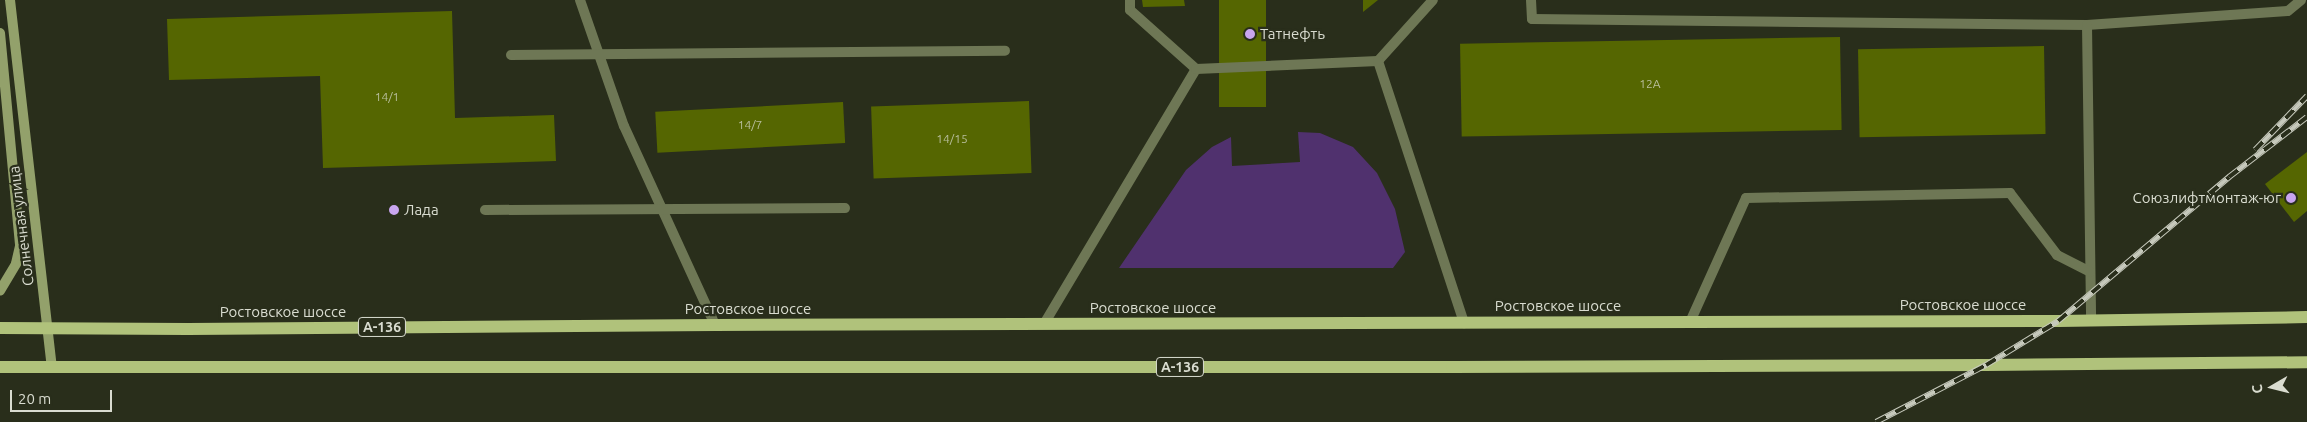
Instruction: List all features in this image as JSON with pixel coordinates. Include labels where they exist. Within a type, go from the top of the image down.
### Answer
[{"type":"main road","name":"Солнечная улица","points":[[10,0],[52,367]]},
{"type":"main road","name":"Солнечная улица","points":[[0,33],[20,246],[16,264],[0,291]]},
{"type":"main road","name":"Ростовское шоссе","points":[[0,328],[1690,322],[2307,317]]},
{"type":"main road","name":"А-136","points":[[0,367],[1492,367],[2307,362]]},
{"type":"lane","points":[[580,0],[624,126],[715,325]]},
{"type":"lane","points":[[1130,0],[1130,10],[1196,69],[1378,62],[1433,0]]},
{"type":"lane","points":[[1531,0],[1532,19],[2087,25],[2288,10],[2301,0]]},
{"type":"lane","points":[[2087,25],[2091,320]]},
{"type":"lane","points":[[511,55],[1005,51]]},
{"type":"lane","points":[[1378,62],[1464,323]]},
{"type":"lane","points":[[1044,324],[1196,69]]},
{"type":"lane","points":[[1690,322],[1746,198],[2010,193],[2057,255],[2090,272]]},
{"type":"lane","points":[[485,210],[845,208]]},
{"type":"shaded area","points":[[1298,132],[1320,133],[1353,147],[1377,173],[1395,209],[1405,252],[1393,268],[1119,268],[1186,170],[1212,147],[1231,137],[1232,166],[1300,162]]},
{"type":"building","points":[[1142,0],[1184,0],[1185,6],[1143,7]]},
{"type":"building","points":[[1219,0],[1266,0],[1266,107],[1219,107]]},
{"type":"building","points":[[1363,0],[1378,0],[1363,12]]},
{"type":"building","points":[[452,11],[455,118],[554,115],[556,161],[323,168],[320,76],[169,80],[167,19]]},
{"type":"building","points":[[1840,37],[1842,130],[1462,137],[1460,44]]},
{"type":"building","points":[[2044,46],[2046,134],[1860,137],[1858,49]]},
{"type":"building","points":[[1029,101],[1032,173],[874,178],[871,107]]},
{"type":"building","points":[[843,102],[845,143],[657,153],[655,112]]},
{"type":"building","name":"Союзлифтмонтаж-юг","points":[[2307,152],[2307,211],[2294,222],[2265,184]]},
{"type":"railway","points":[[2255,150],[2307,96]]},
{"type":"railway","points":[[1876,422],[1986,365],[2058,321],[2229,177],[2307,117]]},
{"type":"place","name":"Татнефть","points":[[1250,34]]},
{"type":"place","name":"Союзлифтмонтаж-юг","points":[[2291,198]]},
{"type":"place","name":"Лада","points":[[394,210]]}]
